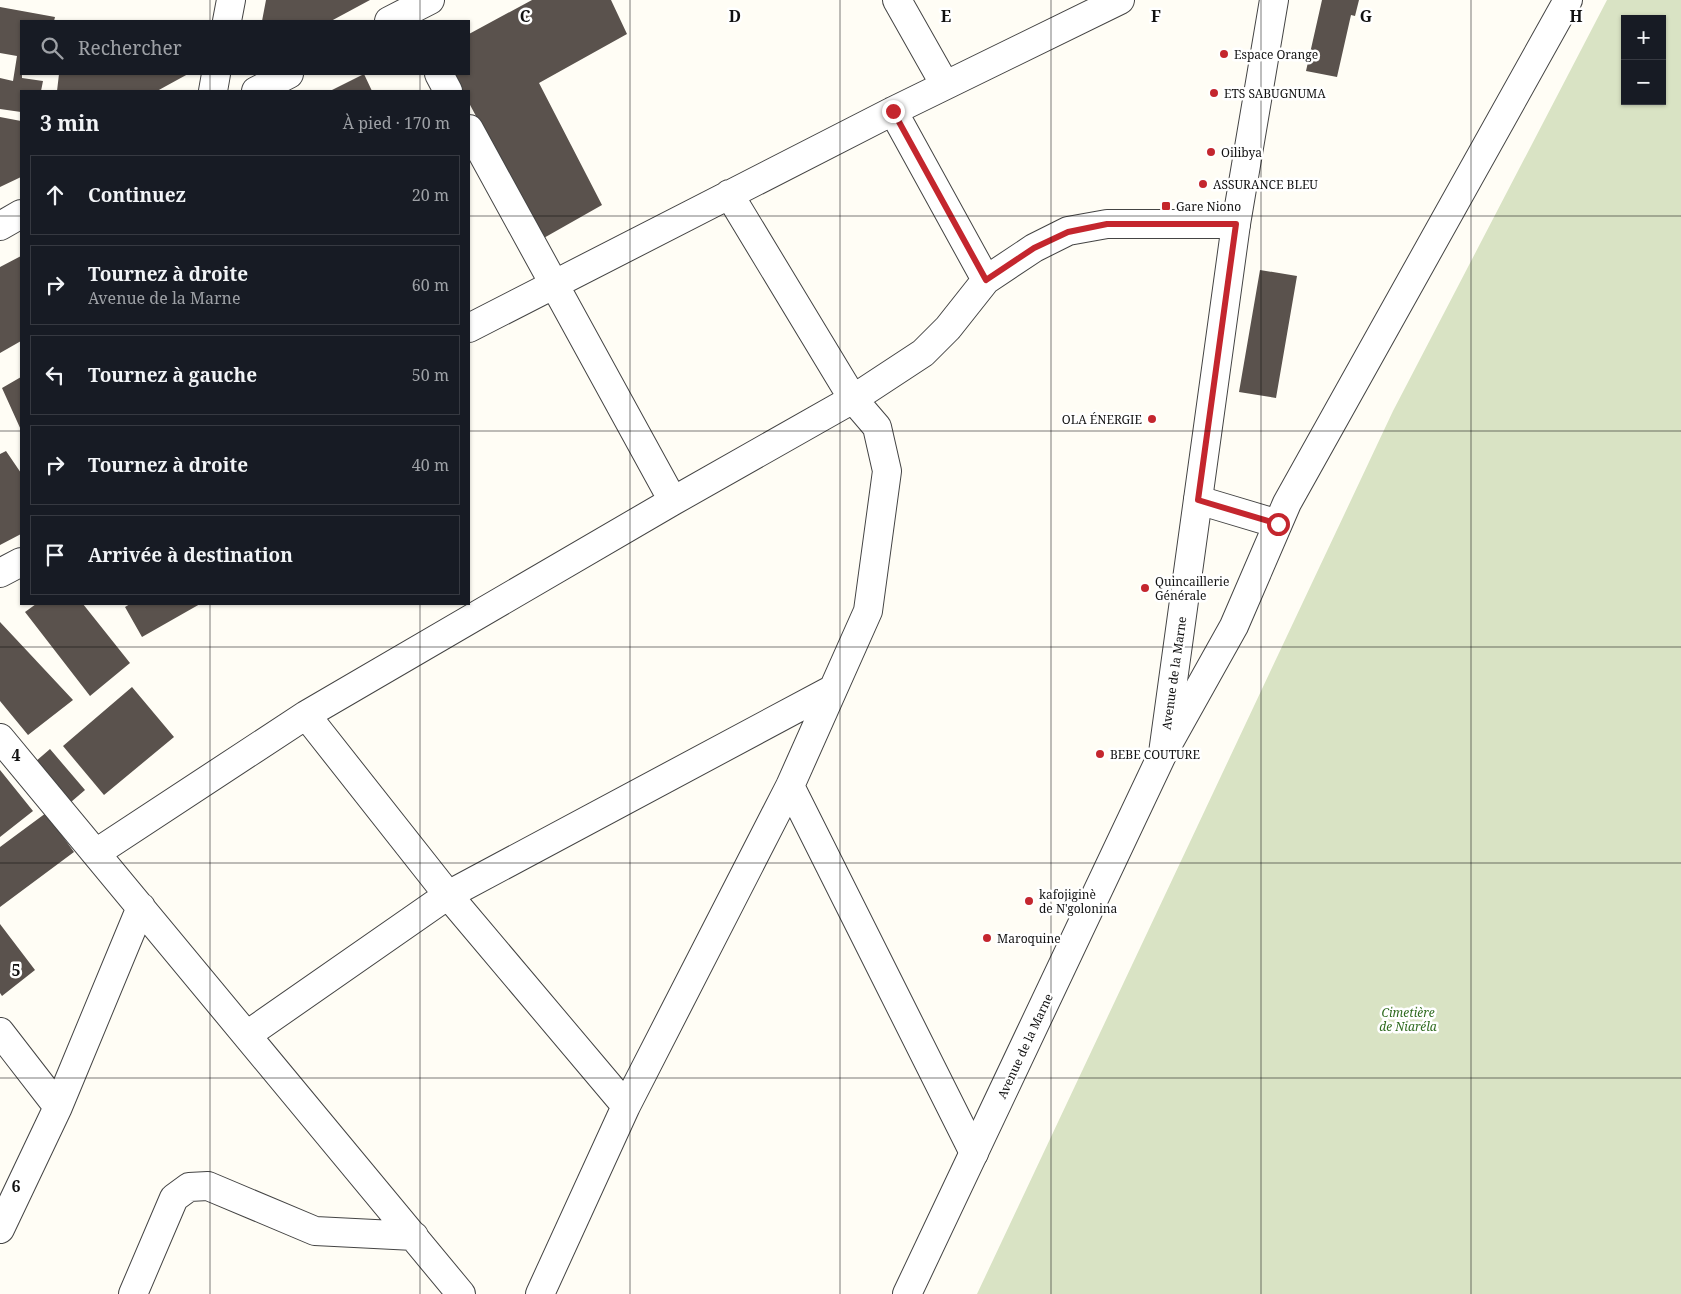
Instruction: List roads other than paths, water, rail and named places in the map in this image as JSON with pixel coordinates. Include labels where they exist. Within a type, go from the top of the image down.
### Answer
[{"type":"street","points":[[227,20],[231,0]]},
{"type":"street","points":[[402,18],[430,0]]},
{"type":"street","points":[[897,0],[945,85]]},
{"type":"street","points":[[470,327],[893,111],[1120,0]]},
{"type":"street","name":"Avenue de la Marne","points":[[907,1294],[1163,753],[1236,224],[1274,0]]},
{"type":"street","points":[[1163,753],[1234,626],[1287,503],[1568,0]]},
{"type":"street","points":[[213,90],[216,75]]},
{"type":"street","points":[[258,90],[287,75]]},
{"type":"street","points":[[439,75],[447,90]]},
{"type":"street","points":[[893,111],[986,280]]},
{"type":"street","points":[[470,131],[673,502]]},
{"type":"street","points":[[540,1294],[626,1106],[790,786],[868,611],[887,470],[877,426],[853,400],[729,194]]},
{"type":"street","points":[[0,226],[20,215]]},
{"type":"street","points":[[96,853],[306,715],[853,400],[923,353],[948,328],[986,280],[1034,248],[1068,232],[1107,224],[1236,224]]},
{"type":"street","points":[[1198,500],[1278,524]]},
{"type":"street","points":[[0,573],[20,563]]},
{"type":"street","points":[[247,1035],[448,895],[833,689]]},
{"type":"street","points":[[306,715],[448,895],[626,1106]]},
{"type":"street","points":[[0,738],[461,1294]]},
{"type":"street","points":[[790,786],[974,1153]]},
{"type":"street","points":[[0,1229],[58,1107],[140,907]]},
{"type":"street","points":[[0,1032],[58,1107]]},
{"type":"street","points":[[133,1294],[174,1198],[189,1187],[208,1186],[315,1231],[414,1236]]},
{"type":"place","name":"Espace Orange","points":[[1224,54]]},
{"type":"place","name":"ETS SABUGNUMA","points":[[1214,93]]},
{"type":"place","name":"Oilibya","points":[[1211,152]]},
{"type":"place","name":"ASSURANCE BLEU","points":[[1203,184]]},
{"type":"place","name":"Gare Niono","points":[[1166,206]]},
{"type":"place","name":"OLA ÉNERGIE","points":[[1152,419]]},
{"type":"place","name":"Quincaillerie Générale","points":[[1145,588]]},
{"type":"place","name":"BEBE COUTURE","points":[[1100,754]]},
{"type":"place","name":"kafojiginè de N'golonina","points":[[1029,901]]},
{"type":"place","name":"Maroquine","points":[[987,938]]},
{"type":"park label","name":"Cimetière de Niaréla","points":[[1408,1019]]}]
